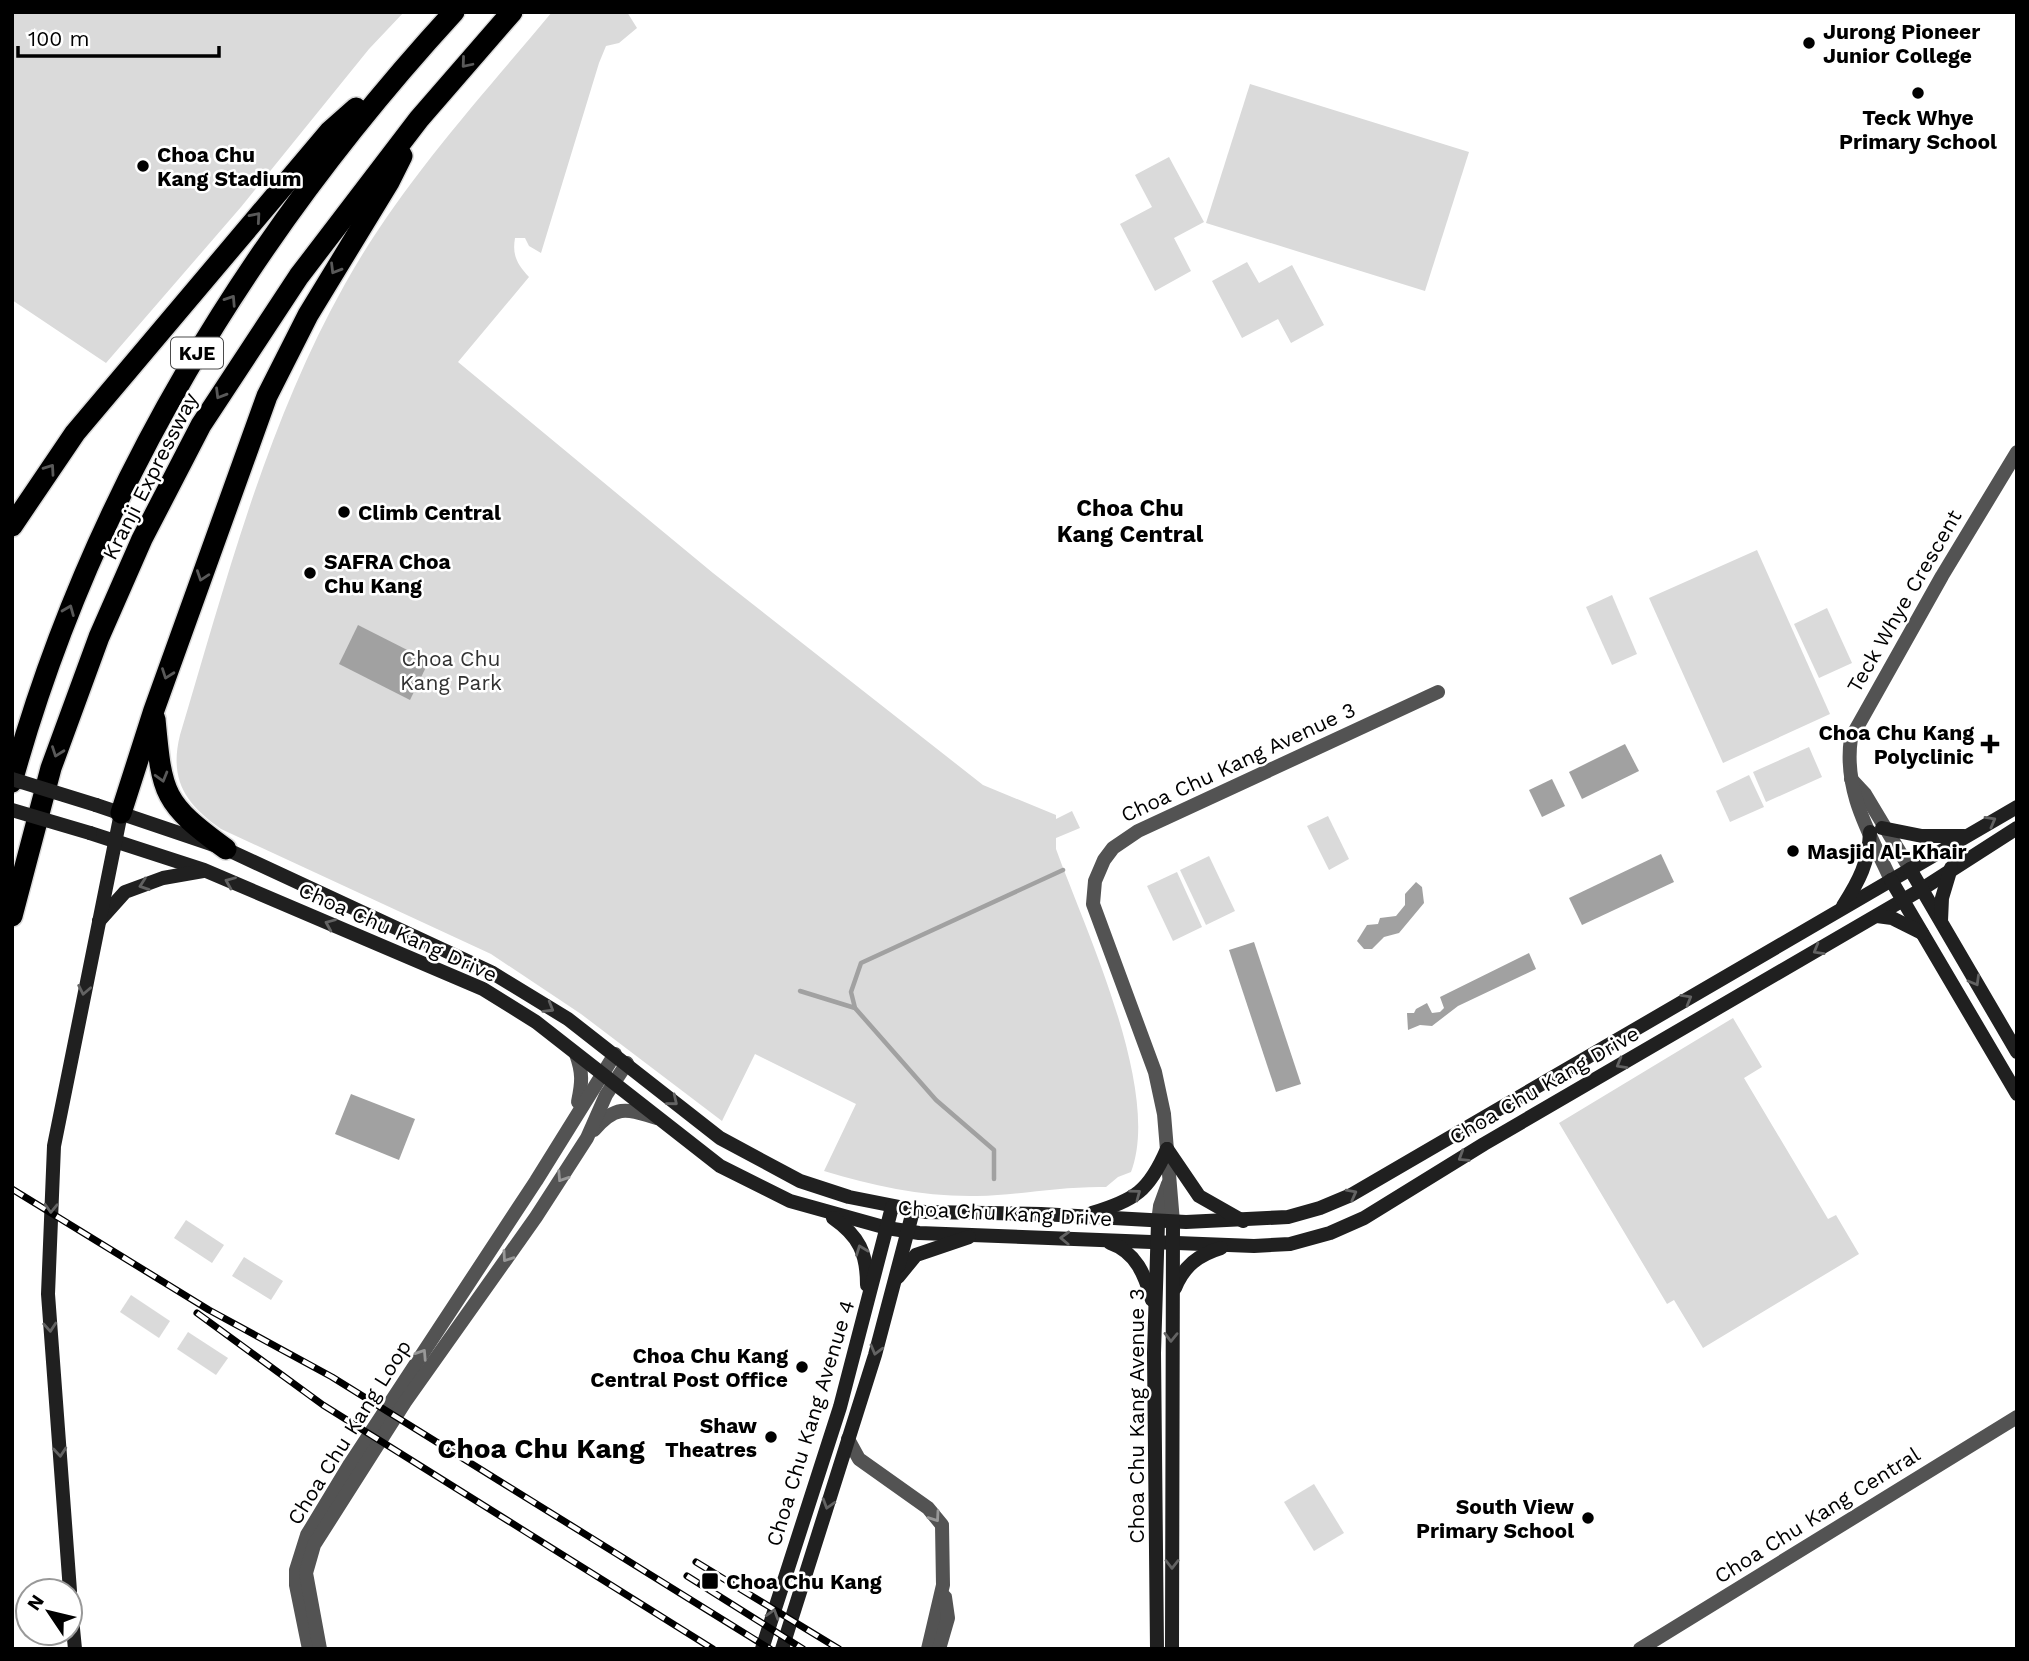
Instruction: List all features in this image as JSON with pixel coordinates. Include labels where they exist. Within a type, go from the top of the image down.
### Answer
[{"type":"highway","name":"Kranji Expressway","points":[[12,780],[44,673],[79,584],[110,514],[166,405],[283,221],[356,123],[454,12]]},
{"type":"highway","name":"Kranji Expressway","points":[[12,916],[51,768],[99,637],[147,529],[201,425],[239,363],[299,276],[419,119],[512,12]]},
{"type":"highway","points":[[12,526],[75,433],[330,131],[406,65]]},
{"type":"highway","points":[[121,813],[154,709],[267,396],[308,315],[389,182],[419,119]]},
{"type":"highway","points":[[154,709],[159,774],[169,798],[196,827],[226,849]]},
{"type":"main road","name":"Choa Chu Kang Drive","points":[[12,780],[226,849],[491,972],[568,1019],[720,1138],[800,1181],[892,1208],[913,1211],[1084,1215],[1166,1222],[1243,1221],[1288,1217],[1351,1195],[2017,807]]},
{"type":"main road","name":"Choa Chu Kang Drive","points":[[12,810],[204,870],[483,989],[536,1023],[720,1166],[790,1201],[887,1228],[908,1231],[1099,1238],[1158,1244],[1290,1244],[1330,1233],[1364,1218],[1484,1144],[1903,901],[2017,828]]},
{"type":"main road","points":[[68,1577],[48,1294],[54,1146],[121,813]]},
{"type":"main road","points":[[1841,910],[1861,877],[1876,830],[1922,836],[1964,836]]},
{"type":"main road","points":[[1941,922],[1942,898],[1951,868]]},
{"type":"main road","points":[[1910,869],[2017,1052]]},
{"type":"main road","points":[[97,923],[125,892],[163,878],[204,870]]},
{"type":"main road","points":[[1891,880],[2017,1094]]},
{"type":"main road","points":[[1877,916],[1892,918],[1923,934]]},
{"type":"main road","points":[[720,1138],[713,1152],[720,1166]]},
{"type":"main road","points":[[1084,1215],[1124,1203],[1138,1194],[1154,1179],[1167,1149]]},
{"type":"main road","points":[[1167,1149],[1199,1196],[1243,1221]]},
{"type":"main road","name":"Choa Chu Kang Avenue 4","points":[[762,1649],[840,1407],[892,1208]]},
{"type":"main road","points":[[823,1211],[849,1229],[862,1244],[867,1269],[867,1306]]},
{"type":"main road","name":"Choa Chu Kang Avenue 4","points":[[782,1649],[848,1439],[913,1211]]},
{"type":"main road","name":"Choa Chu Kang Avenue 3","points":[[1157,1649],[1155,1311],[1158,1244],[1166,1222]]},
{"type":"main road","name":"Choa Chu Kang Avenue 3","points":[[1166,1222],[1174,1244],[1172,1649]]},
{"type":"main road","points":[[893,1284],[916,1255],[974,1235]]},
{"type":"main road","points":[[1099,1238],[1123,1247],[1137,1263],[1145,1276],[1155,1311]]},
{"type":"main road","points":[[1172,1293],[1181,1274],[1190,1264],[1206,1252],[1235,1244]]},
{"type":"street","name":"Teck Whye Crescent","points":[[1891,880],[1865,794],[1850,778],[1849,752],[1858,723],[2017,452]]},
{"type":"street","name":"Choa Chu Kang Avenue 3","points":[[1166,1222],[1160,1206],[1168,1184],[1167,1149],[1155,1072],[1096,914],[1095,881],[1104,860],[1113,848],[1138,831],[1438,692]]},
{"type":"street","name":"Teck Whye Crescent","points":[[1876,830],[1910,869]]},
{"type":"street","points":[[574,1121],[583,1086],[582,1071],[576,1054]]},
{"type":"street","name":"Choa Chu Kang Loop","points":[[309,1649],[301,1616],[296,1570],[307,1535],[615,1054]]},
{"type":"street","name":"Choa Chu Kang Loop","points":[[320,1649],[306,1573],[314,1545],[405,1402],[587,1138],[613,1084],[627,1063]]},
{"type":"street","points":[[587,1138],[604,1118],[619,1110],[627,1109],[657,1118]]},
{"type":"street","points":[[465,1288],[479,1298]]},
{"type":"street","name":"Choa Chu Kang Central","points":[[1640,1649],[2017,1418]]},
{"type":"street","points":[[848,1439],[859,1459],[928,1508],[942,1525],[943,1585],[948,1618],[939,1649]]},
{"type":"street","points":[[307,1535],[326,1518],[332,1517]]},
{"type":"street","points":[[928,1649],[943,1585]]},
{"type":"street","points":[[301,1616],[307,1612],[310,1602]]},
{"type":"green space","name":"Choa Chu Kang Stadium","points":[[12,12],[404,12],[369,49],[241,207],[106,363],[12,300]]},
{"type":"green space","name":"Choa Chu Kang Park","points":[[552,12],[627,12],[637,28],[619,43],[606,46],[541,253],[529,246],[525,238],[515,238],[516,259],[529,277],[458,362],[713,573],[983,785],[1056,815],[1056,819],[1072,811],[1080,828],[1056,838],[1056,849],[1116,1010],[1129,1055],[1136,1099],[1138,1138],[1131,1172],[1118,1177],[1106,1187],[993,1195],[938,1195],[899,1190],[824,1171],[856,1104],[755,1054],[722,1121],[581,1014],[491,954],[221,829],[198,810],[183,789],[177,765],[177,751],[214,620],[270,448],[317,338],[367,247],[416,177]]},
{"type":"green space","points":[[1250,84],[1469,152],[1425,291],[1206,223]]},
{"type":"green space","points":[[1169,157],[1204,222],[1174,238],[1191,271],[1155,291],[1120,224],[1152,207],[1135,175]]},
{"type":"green space","points":[[1247,262],[1259,283],[1292,265],[1324,325],[1291,343],[1278,319],[1242,338],[1212,281]]},
{"type":"green space","points":[[1757,550],[1830,714],[1723,763],[1649,598]]},
{"type":"green space","points":[[1612,595],[1637,654],[1612,665],[1586,607]]},
{"type":"green space","points":[[1827,608],[1852,663],[1819,678],[1794,624]]},
{"type":"green space","points":[[1809,747],[1822,777],[1766,802],[1753,772]]},
{"type":"green space","points":[[1749,775],[1764,807],[1730,822],[1716,791]]},
{"type":"green space","points":[[1328,816],[1349,859],[1329,870],[1307,826]]},
{"type":"green space","points":[[1209,856],[1235,911],[1206,925],[1180,870]]},
{"type":"green space","points":[[1177,872],[1202,927],[1173,941],[1147,886]]},
{"type":"green space","points":[[1733,1018],[1762,1067],[1744,1078],[1828,1219],[1836,1215],[1859,1254],[1703,1348],[1674,1300],[1667,1304],[1559,1123]]},
{"type":"green space","points":[[186,1220],[224,1245],[212,1263],[174,1238]]},
{"type":"green space","points":[[244,1257],[283,1281],[271,1300],[232,1276]]},
{"type":"green space","points":[[131,1295],[170,1321],[159,1338],[120,1312]]},
{"type":"green space","points":[[188,1332],[228,1358],[216,1375],[177,1349]]},
{"type":"green space","points":[[1314,1484],[1344,1533],[1314,1551],[1284,1502]]},
{"type":"shaded area","points":[[358,625],[429,661],[410,700],[339,664]]},
{"type":"shaded area","points":[[1625,744],[1639,771],[1582,799],[1569,772]]},
{"type":"shaded area","points":[[1552,779],[1565,806],[1542,817],[1529,790]]},
{"type":"shaded area","points":[[1661,854],[1674,882],[1582,925],[1569,898]]},
{"type":"shaded area","points":[[1416,882],[1422,887],[1424,903],[1399,933],[1384,937],[1372,949],[1364,949],[1357,941],[1367,925],[1378,924],[1380,918],[1396,916],[1405,905],[1405,894]]},
{"type":"shaded area","points":[[1254,942],[1301,1084],[1276,1092],[1229,950]]},
{"type":"shaded area","points":[[1529,953],[1536,969],[1458,1006],[1432,1026],[1420,1025],[1408,1030],[1407,1013],[1414,1013],[1427,1003],[1432,1013],[1440,1012],[1444,1008],[1440,997]]},
{"type":"shaded area","points":[[351,1094],[415,1119],[399,1160],[335,1134]]},
{"type":"waterway","points":[[994,1179],[994,1150],[936,1100],[855,1008],[851,992],[861,963],[1063,870]]},
{"type":"waterway","points":[[800,991],[855,1008]]},
{"type":"railway","points":[[12,1189],[209,1310],[332,1377],[770,1649]]},
{"type":"railway","points":[[197,1313],[323,1405],[713,1649]]},
{"type":"railway","points":[[696,1562],[839,1649]]},
{"type":"railway","points":[[687,1576],[803,1649]]},
{"type":"place","name":"Jurong Pioneer Junior College","points":[[1809,43]]},
{"type":"place","name":"Teck Whye Primary School","points":[[1918,93]]},
{"type":"place","name":"Choa Chu Kang Stadium","points":[[143,166]]},
{"type":"place","name":"Climb Central","points":[[344,512]]},
{"type":"place","name":"SAFRA Choa Chu Kang","points":[[310,573]]},
{"type":"place","name":"Choa Chu Kang Polyclinic","points":[[1990,744]]},
{"type":"place","name":"Masjid Al-Khair","points":[[1793,851]]},
{"type":"place","name":"Choa Chu Kang Central Post Office","points":[[802,1367]]},
{"type":"place","name":"Shaw Theatres","points":[[771,1437]]},
{"type":"place","name":"South View Primary School","points":[[1588,1518]]},
{"type":"place","name":"Choa Chu Kang","points":[[710,1581]]},
{"type":"district","name":"Choa Chu Kang Central","points":[[1130,521]]},
{"type":"district","name":"Choa Chu Kang","points":[[541,1448]]}]
